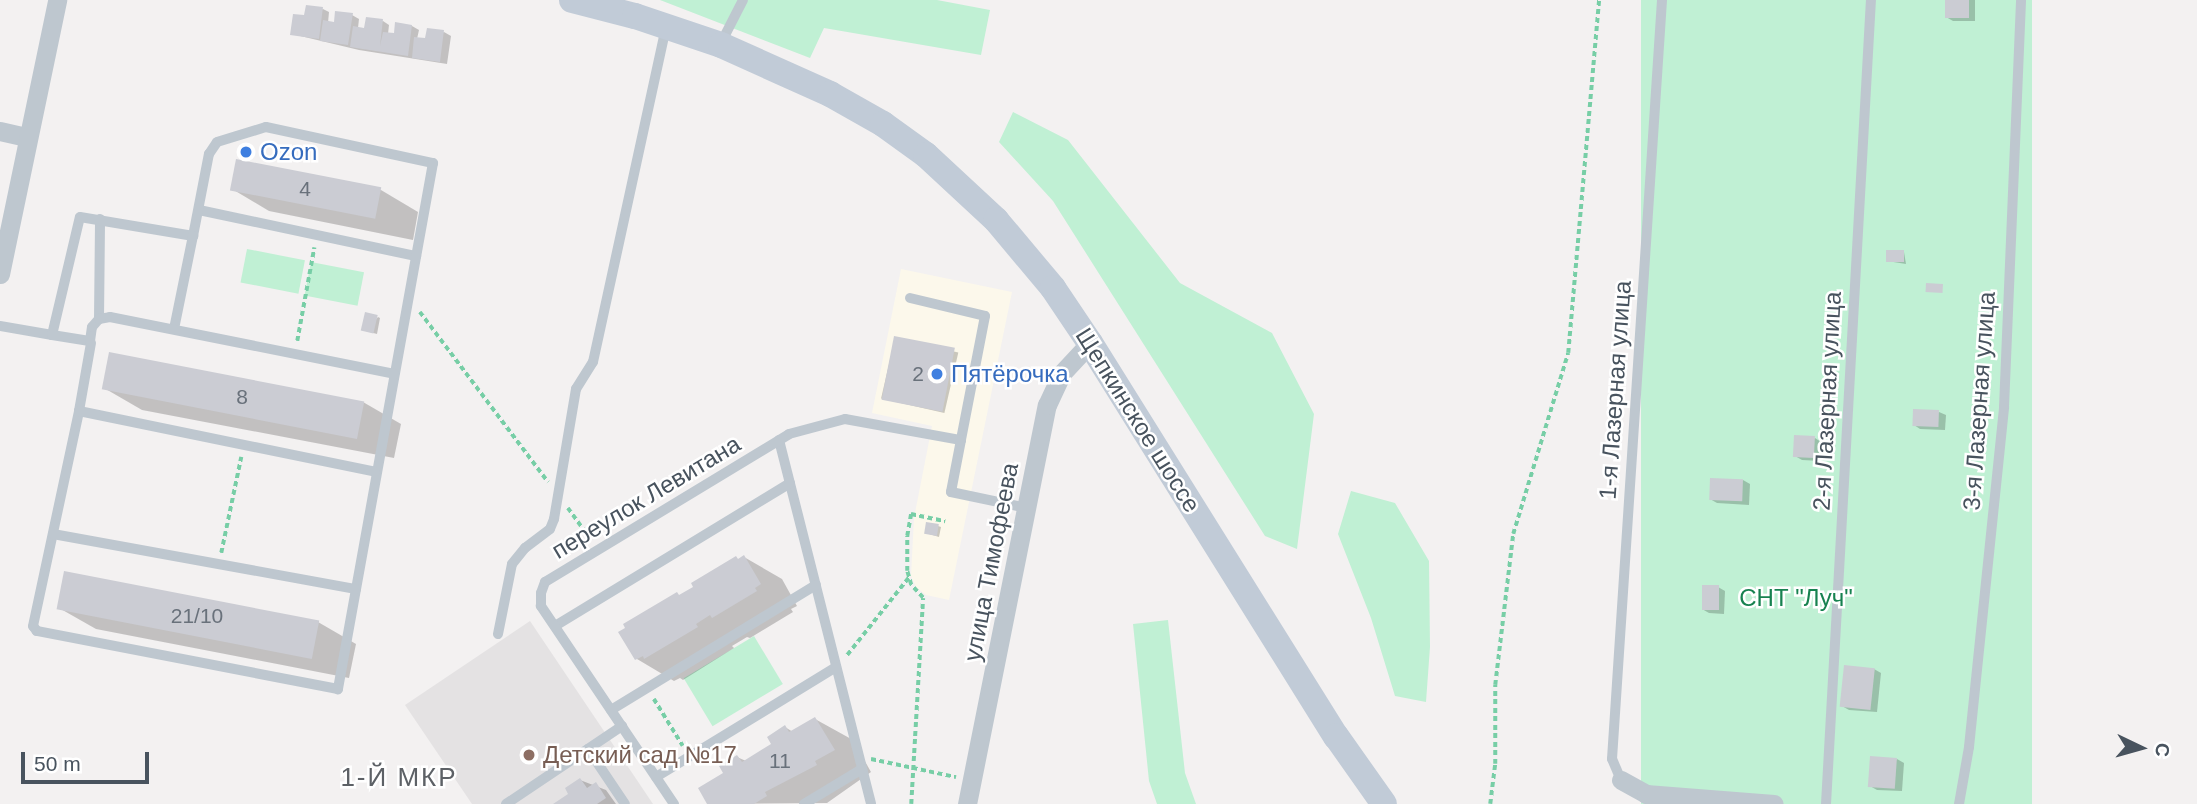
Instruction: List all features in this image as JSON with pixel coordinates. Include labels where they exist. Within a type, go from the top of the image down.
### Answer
[{"type":"main road","name":"Щепкинское шоссе","points":[[572,0],[600,3],[720,45],[830,93],[883,124],[963,188],[1026,255],[1090,343],[1336,736],[1384,804]]},
{"type":"street","points":[[0,274],[57,0]]},
{"type":"street","points":[[0,131],[27,137]]},
{"type":"street","name":"улица Тимофеева","points":[[967,804],[1054,386],[1069,362],[1090,343]]},
{"type":"street","points":[[1621,780],[1646,794],[1774,804]]},
{"type":"lane","points":[[720,45],[743,0]]},
{"type":"lane","name":"1-я Лазерная улица","points":[[1621,780],[1612,759],[1662,0]]},
{"type":"lane","name":"2-я Лазерная улица","points":[[1826,804],[1871,0]]},
{"type":"lane","name":"3-я Лазерная улица","points":[[1959,804],[1969,747],[2004,407],[2021,0]]},
{"type":"lane","points":[[498,634],[512,564],[525,548],[550,529],[576,389],[593,362],[667,27]]},
{"type":"lane","points":[[91,343],[33,626],[37,631],[338,689],[375,472],[434,168],[430,160],[261,127],[216,142],[209,154],[200,210],[174,329]]},
{"type":"lane","points":[[200,210],[416,256]]},
{"type":"lane","points":[[52,335],[76,222],[86,216],[193,236]]},
{"type":"lane","points":[[99,319],[100,219]]},
{"type":"lane","points":[[910,299],[985,316],[951,492],[1027,508]]},
{"type":"lane","points":[[0,326],[90,341],[92,327],[99,319],[110,317],[394,374]]},
{"type":"lane","points":[[79,411],[375,472]]},
{"type":"lane","name":"переулок Левитана","points":[[555,626],[541,606],[541,593],[545,582],[789,434],[850,418],[961,440]]},
{"type":"lane","points":[[779,440],[871,804]]},
{"type":"lane","points":[[674,804],[555,626],[790,483]]},
{"type":"lane","points":[[53,534],[356,589]]},
{"type":"lane","points":[[611,710],[816,586]]},
{"type":"lane","points":[[656,777],[836,667]]},
{"type":"lane","points":[[506,804],[622,726]]},
{"type":"lane","points":[[588,749],[625,804]]},
{"type":"lane","points":[[804,804],[862,769]]},
{"type":"path","points":[[1490,804],[1495,764],[1495,685],[1513,534],[1567,353],[1599,0]]},
{"type":"path","points":[[295,353],[316,235]]},
{"type":"path","points":[[408,296],[599,550]]},
{"type":"path","points":[[219,564],[243,445]]},
{"type":"path","points":[[911,804],[923,598],[918,595],[909,577],[905,552],[911,514],[945,521]]},
{"type":"path","points":[[836,667],[909,577]]},
{"type":"path","points":[[648,688],[690,757]]},
{"type":"path","points":[[859,756],[972,781]]},
{"type":"shaded area","points":[[901,269],[1012,292],[949,600],[926,595],[916,587],[911,576],[914,518],[932,426],[872,413]]},
{"type":"shaded area","name":"Детский сад №17","points":[[530,621],[653,804],[472,804],[405,705]]},
{"type":"green space","points":[[660,0],[937,0],[990,10],[981,55],[824,28],[810,58]]},
{"type":"green space","name":"СНТ \"Луч\"","points":[[1641,0],[2032,0],[2032,804],[1641,804]]},
{"type":"green space","points":[[1013,112],[1068,140],[1180,283],[1272,333],[1314,414],[1297,549],[1265,536],[1053,201],[999,142]]},
{"type":"green space","points":[[247,249],[305,260],[298,294],[241,282]]},
{"type":"green space","points":[[311,262],[364,272],[358,306],[305,295]]},
{"type":"green space","points":[[1351,491],[1395,503],[1429,561],[1430,647],[1426,702],[1395,696],[1371,618],[1338,534]]},
{"type":"green space","points":[[1168,620],[1185,773],[1196,804],[1157,804],[1149,781],[1133,624]]},
{"type":"green space","points":[[754,636],[783,684],[713,726],[684,678]]},
{"type":"building","points":[[1945,0],[1969,0],[1969,18],[1945,18]]},
{"type":"building","points":[[306,5],[323,7],[319,39],[290,35],[293,14],[304,15]]},
{"type":"building","points":[[335,11],[353,13],[348,45],[320,41],[323,20],[334,22]]},
{"type":"building","points":[[366,17],[383,19],[380,46],[383,32],[394,33],[395,22],[412,25],[408,56],[350,47],[353,26],[364,28]]},
{"type":"building","points":[[427,28],[444,30],[440,62],[412,58],[414,37],[425,38]]},
{"type":"building","points":[[236,159],[381,187],[375,219],[230,190]]},
{"type":"building","points":[[1886,250],[1904,250],[1904,262],[1886,262]]},
{"type":"building","points":[[1926,283],[1943,284],[1943,293],[1926,292]]},
{"type":"building","points":[[365,312],[378,315],[373,333],[361,331]]},
{"type":"building","points":[[894,336],[955,348],[942,412],[882,400]]},
{"type":"building","points":[[109,352],[364,402],[357,439],[102,389]]},
{"type":"building","points":[[1913,409],[1939,410],[1938,427],[1912,426]]},
{"type":"building","points":[[1794,435],[1815,436],[1814,458],[1793,457]]},
{"type":"building","points":[[1710,478],[1743,479],[1742,501],[1709,500]]},
{"type":"building","points":[[926,522],[939,524],[937,536],[924,534]]},
{"type":"building","points":[[744,555],[761,584],[755,588],[757,591],[712,618],[710,615],[696,624],[698,627],[644,659],[643,656],[635,660],[618,632],[625,628],[623,624],[677,592],[679,595],[693,587],[691,583],[736,556],[738,559]]},
{"type":"building","points":[[64,571],[319,621],[312,659],[57,609]]},
{"type":"building","points":[[1702,585],[1719,585],[1719,610],[1702,610]]},
{"type":"building","points":[[1844,665],[1875,668],[1870,710],[1840,707]]},
{"type":"building","points":[[815,717],[835,750],[815,761],[817,765],[765,792],[767,796],[754,804],[707,804],[698,788],[723,773],[719,766],[737,755],[742,762],[771,744],[767,737],[785,725],[789,732]]},
{"type":"building","points":[[1870,756],[1897,758],[1895,789],[1868,787]]},
{"type":"building","points":[[580,778],[587,788],[596,782],[606,798],[597,804],[553,804],[568,794],[565,788]]},
{"type":"place","name":"Ozon","points":[[246,152]]},
{"type":"place","name":"Пятёрочка","points":[[937,374]]},
{"type":"place","name":"Детский сад №17","points":[[529,755]]},
{"type":"district","name":"1-Й МКР","points":[[399,778]]}]
